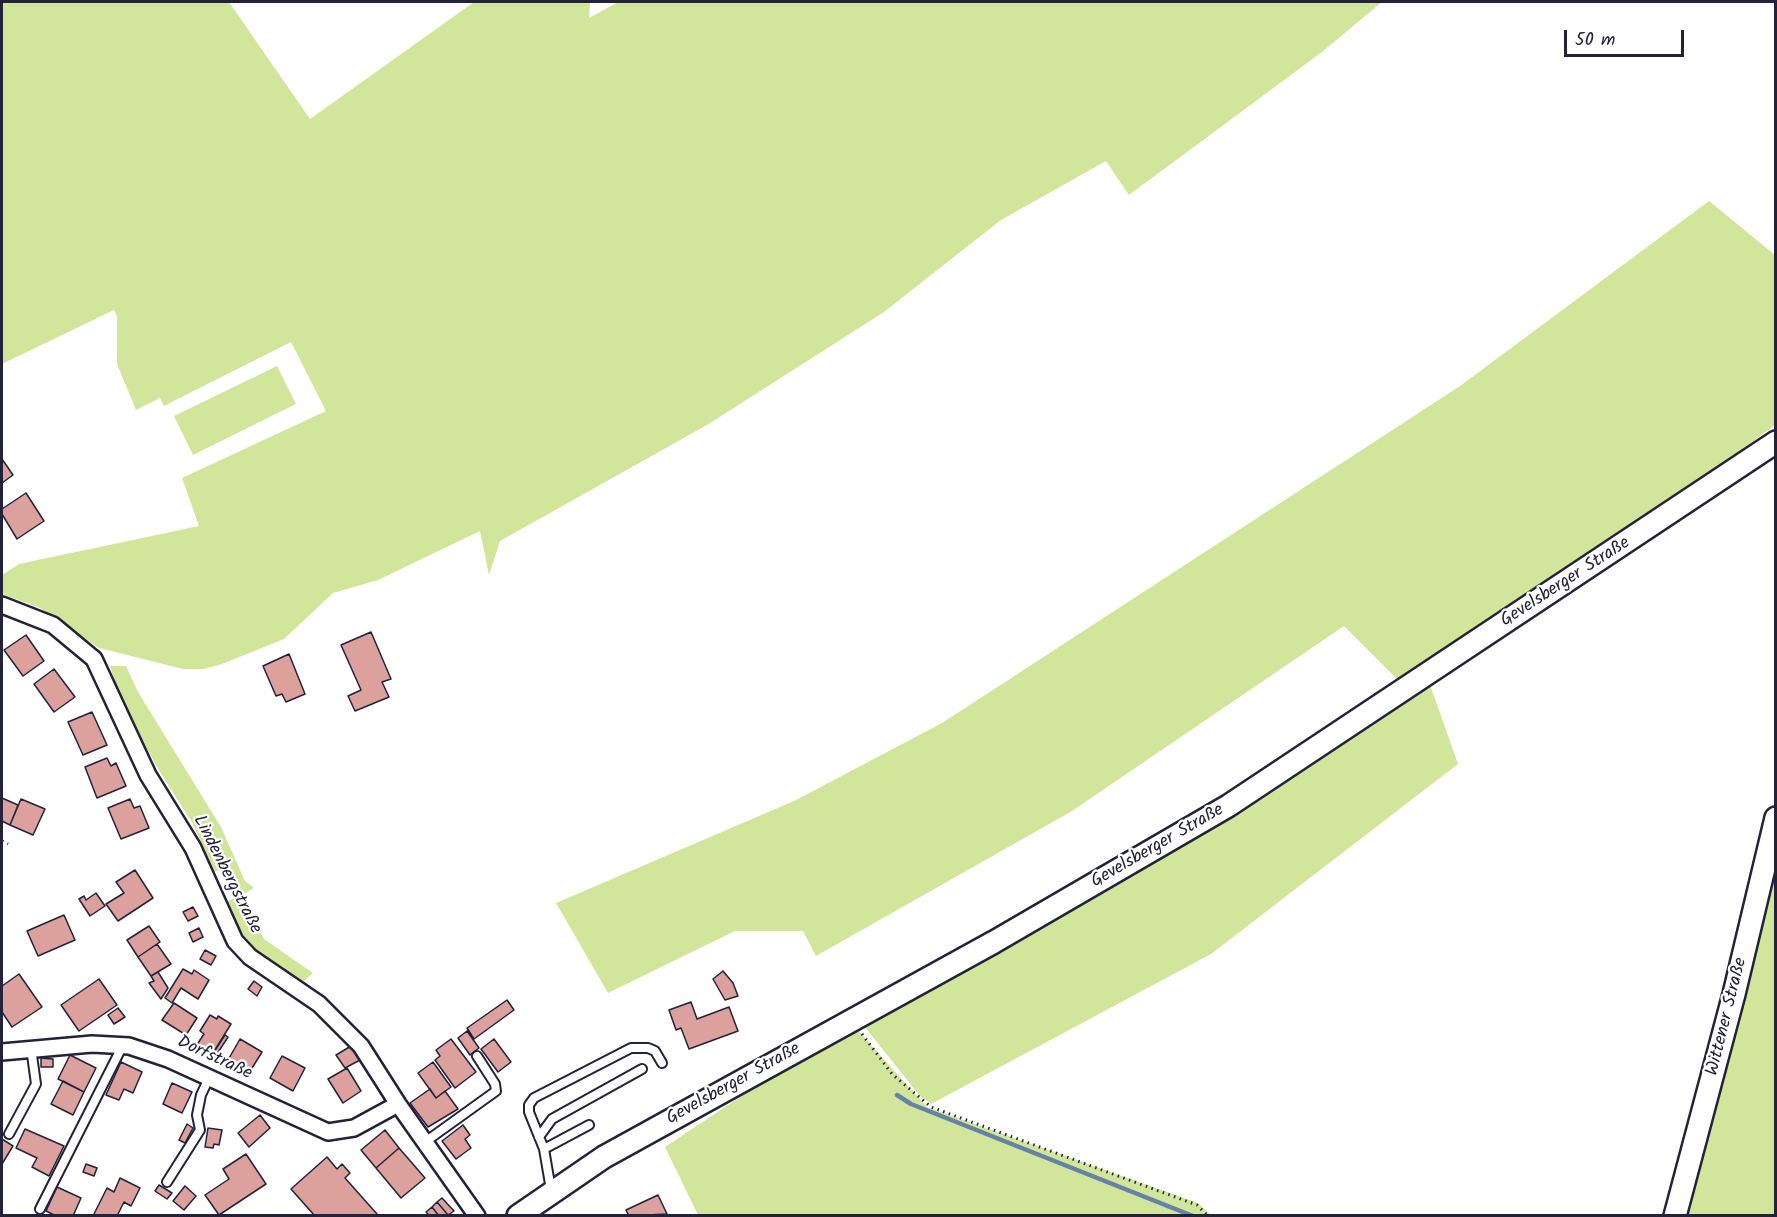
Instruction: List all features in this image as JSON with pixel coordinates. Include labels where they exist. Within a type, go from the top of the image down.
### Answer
[{"type":"main road","name":"Gevelsberger Straße","points":[[518,1215],[604,1157],[854,1017],[1003,937],[1228,806],[1776,442]]},
{"type":"main road","name":"Wittener Straße","points":[[1675,1215],[1734,994],[1776,818]]},
{"type":"street","name":"Lindenbergstraße","points":[[2,605],[53,625],[94,659],[148,775],[193,848],[235,941],[250,957],[319,1004],[361,1046],[398,1104],[477,1215]]},
{"type":"street","name":"Dorfstraße","points":[[2,1052],[92,1044],[123,1045],[168,1059],[328,1132],[354,1128],[398,1104]]},
{"type":"lane","points":[[40,1209],[123,1045]]},
{"type":"lane","points":[[9,1134],[36,1084],[31,1048]]},
{"type":"lane","points":[[551,1191],[544,1149],[529,1112],[529,1105],[534,1098],[631,1048],[648,1048],[654,1051],[662,1063]]},
{"type":"lane","points":[[425,1142],[496,1091],[495,1084],[477,1056]]},
{"type":"lane","points":[[539,1137],[552,1119],[642,1069]]},
{"type":"lane","points":[[167,1182],[200,1130],[197,1115],[209,1078]]},
{"type":"lane","points":[[544,1149],[590,1125]]},
{"type":"path","points":[[2,841],[8,844]]},
{"type":"path","points":[[854,1017],[866,1041],[892,1074],[931,1107],[1197,1205],[1208,1215]]},
{"type":"green space","points":[[2,2],[229,2],[310,119],[474,2],[590,2],[589,18],[618,2],[1382,2],[1322,52],[1129,195],[1106,161],[1001,220],[884,312],[707,425],[500,541],[489,575],[480,531],[378,580],[333,593],[284,639],[222,664],[204,669],[183,669],[99,648],[40,608],[2,594],[2,575],[19,564],[199,526],[182,478],[326,411],[291,342],[164,406],[160,398],[136,410],[117,364],[117,316],[114,310],[2,364]]},
{"type":"green space","points":[[1709,201],[1775,255],[1775,425],[1654,515],[1401,683],[1344,626],[1072,811],[816,956],[803,931],[735,931],[608,993],[556,903],[794,801],[942,723],[1460,386]]},
{"type":"green space","points":[[277,366],[296,404],[193,455],[174,416]]},
{"type":"green space","points":[[110,666],[126,666],[138,692],[221,827],[245,881],[254,888],[240,896],[227,868],[214,872],[193,824],[158,769],[121,701]]},
{"type":"green space","points":[[1429,682],[1458,764],[1211,954],[931,1104],[919,1095],[861,1022],[1133,875],[1262,795]]},
{"type":"green space","points":[[1775,847],[1775,1215],[1681,1216]]},
{"type":"green space","points":[[240,896],[264,939],[313,973],[299,986],[275,970],[243,942],[225,902]]},
{"type":"green space","points":[[851,1023],[927,1107],[1198,1203],[1211,1215],[698,1215],[665,1147]]},
{"type":"building","points":[[2,459],[13,475],[2,483]]},
{"type":"building","points":[[26,493],[44,521],[17,539],[2,514],[2,509]]},
{"type":"building","points":[[371,632],[391,679],[382,682],[389,697],[355,711],[348,696],[361,690],[341,645]]},
{"type":"building","points":[[26,635],[44,661],[23,676],[4,650]]},
{"type":"building","points":[[289,654],[305,694],[286,702],[282,694],[276,696],[263,666]]},
{"type":"building","points":[[54,669],[75,697],[54,712],[34,684]]},
{"type":"building","points":[[92,712],[107,745],[83,755],[68,722]]},
{"type":"building","points":[[107,758],[111,766],[116,763],[126,786],[97,798],[85,767]]},
{"type":"building","points":[[2,798],[18,805],[10,825],[2,821]]},
{"type":"building","points":[[21,799],[45,809],[33,835],[10,825]]},
{"type":"building","points":[[130,799],[134,808],[140,806],[149,828],[121,839],[108,808]]},
{"type":"building","points":[[135,870],[153,898],[118,921],[106,904],[124,893],[116,882]]},
{"type":"building","points":[[96,893],[105,906],[90,916],[79,899],[84,896],[86,900]]},
{"type":"building","points":[[193,907],[198,916],[188,921],[183,912]]},
{"type":"building","points":[[64,915],[75,940],[38,956],[27,931]]},
{"type":"building","points":[[149,926],[160,942],[138,957],[127,940]]},
{"type":"building","points":[[199,928],[203,937],[193,942],[189,933]]},
{"type":"building","points":[[157,944],[171,964],[151,976],[138,957]]},
{"type":"building","points":[[205,950],[216,956],[211,965],[200,959]]},
{"type":"building","points":[[183,969],[192,974],[194,970],[209,980],[198,999],[181,988],[172,1003],[165,998]]},
{"type":"building","points":[[723,971],[733,983],[738,996],[725,1000],[713,979]]},
{"type":"building","points":[[158,972],[168,988],[161,999],[149,983],[154,981],[151,976]]},
{"type":"building","points":[[19,974],[42,1007],[12,1027],[2,1012],[2,986]]},
{"type":"building","points":[[99,979],[117,1005],[79,1031],[61,1005]]},
{"type":"building","points":[[254,981],[262,987],[257,996],[248,989]]},
{"type":"building","points":[[507,1000],[514,1010],[474,1039],[467,1028]]},
{"type":"building","points":[[691,1002],[697,1019],[729,1007],[738,1031],[689,1049],[681,1028],[676,1030],[669,1010]]},
{"type":"building","points":[[174,1003],[197,1018],[186,1035],[162,1020]]},
{"type":"building","points":[[118,1008],[125,1017],[114,1024],[108,1015]]},
{"type":"building","points":[[210,1015],[217,1019],[218,1016],[231,1024],[213,1053],[198,1043],[204,1034],[200,1031]]},
{"type":"building","points":[[467,1031],[479,1048],[470,1055],[458,1038]]},
{"type":"building","points":[[225,1035],[228,1037],[215,1057],[212,1055]]},
{"type":"building","points":[[240,1039],[262,1052],[249,1073],[228,1060]]},
{"type":"building","points":[[451,1039],[476,1072],[455,1088],[435,1060],[440,1056],[436,1050]]},
{"type":"building","points":[[494,1039],[511,1062],[498,1072],[481,1049]]},
{"type":"building","points":[[351,1046],[360,1060],[345,1068],[336,1055]]},
{"type":"building","points":[[70,1055],[96,1068],[84,1092],[58,1079]]},
{"type":"building","points":[[282,1056],[305,1068],[293,1091],[270,1078]]},
{"type":"building","points":[[41,1058],[53,1059],[53,1067],[41,1067]]},
{"type":"building","points":[[121,1062],[142,1072],[133,1093],[124,1089],[119,1100],[106,1095]]},
{"type":"building","points":[[433,1062],[451,1087],[436,1098],[418,1073]]},
{"type":"building","points":[[347,1068],[361,1091],[343,1103],[328,1079]]},
{"type":"building","points":[[63,1081],[84,1092],[73,1115],[51,1104]]},
{"type":"building","points":[[172,1083],[192,1092],[182,1113],[163,1104]]},
{"type":"building","points":[[430,1089],[436,1098],[445,1091],[458,1109],[428,1127],[410,1103]]},
{"type":"building","points":[[260,1115],[270,1128],[249,1147],[238,1133]]},
{"type":"building","points":[[187,1124],[193,1128],[185,1143],[179,1140]]},
{"type":"building","points":[[463,1125],[470,1135],[465,1139],[471,1148],[456,1159],[442,1141]]},
{"type":"building","points":[[208,1128],[222,1130],[219,1145],[214,1144],[213,1148],[205,1147]]},
{"type":"building","points":[[25,1129],[64,1146],[49,1176],[32,1167],[37,1158],[16,1148]]},
{"type":"building","points":[[385,1130],[399,1148],[376,1168],[361,1150]]},
{"type":"building","points":[[2,1139],[13,1146],[2,1164]]},
{"type":"building","points":[[399,1148],[425,1178],[401,1198],[376,1168]]},
{"type":"building","points":[[246,1154],[266,1184],[219,1215],[205,1195],[229,1179],[223,1169]]},
{"type":"building","points":[[327,1157],[337,1169],[342,1164],[350,1173],[345,1178],[377,1214],[376,1216],[315,1216],[291,1189]]},
{"type":"building","points":[[86,1164],[97,1168],[94,1176],[83,1172]]},
{"type":"building","points":[[120,1178],[140,1188],[131,1206],[124,1202],[117,1216],[93,1216],[107,1188],[114,1192]]},
{"type":"building","points":[[159,1185],[172,1193],[167,1199],[155,1191]]},
{"type":"building","points":[[185,1186],[196,1196],[184,1210],[173,1201]]},
{"type":"building","points":[[57,1187],[81,1198],[73,1216],[56,1216],[46,1211]]},
{"type":"building","points":[[658,1195],[667,1214],[629,1216],[626,1210]]},
{"type":"building","points":[[442,1198],[454,1211],[448,1215],[437,1202]]},
{"type":"building","points":[[437,1202],[448,1215],[439,1216],[432,1207]]},
{"type":"building","points":[[432,1207],[439,1216],[430,1216],[426,1212]]},
{"type":"waterway","points":[[897,1095],[911,1104],[1193,1216]]}]
